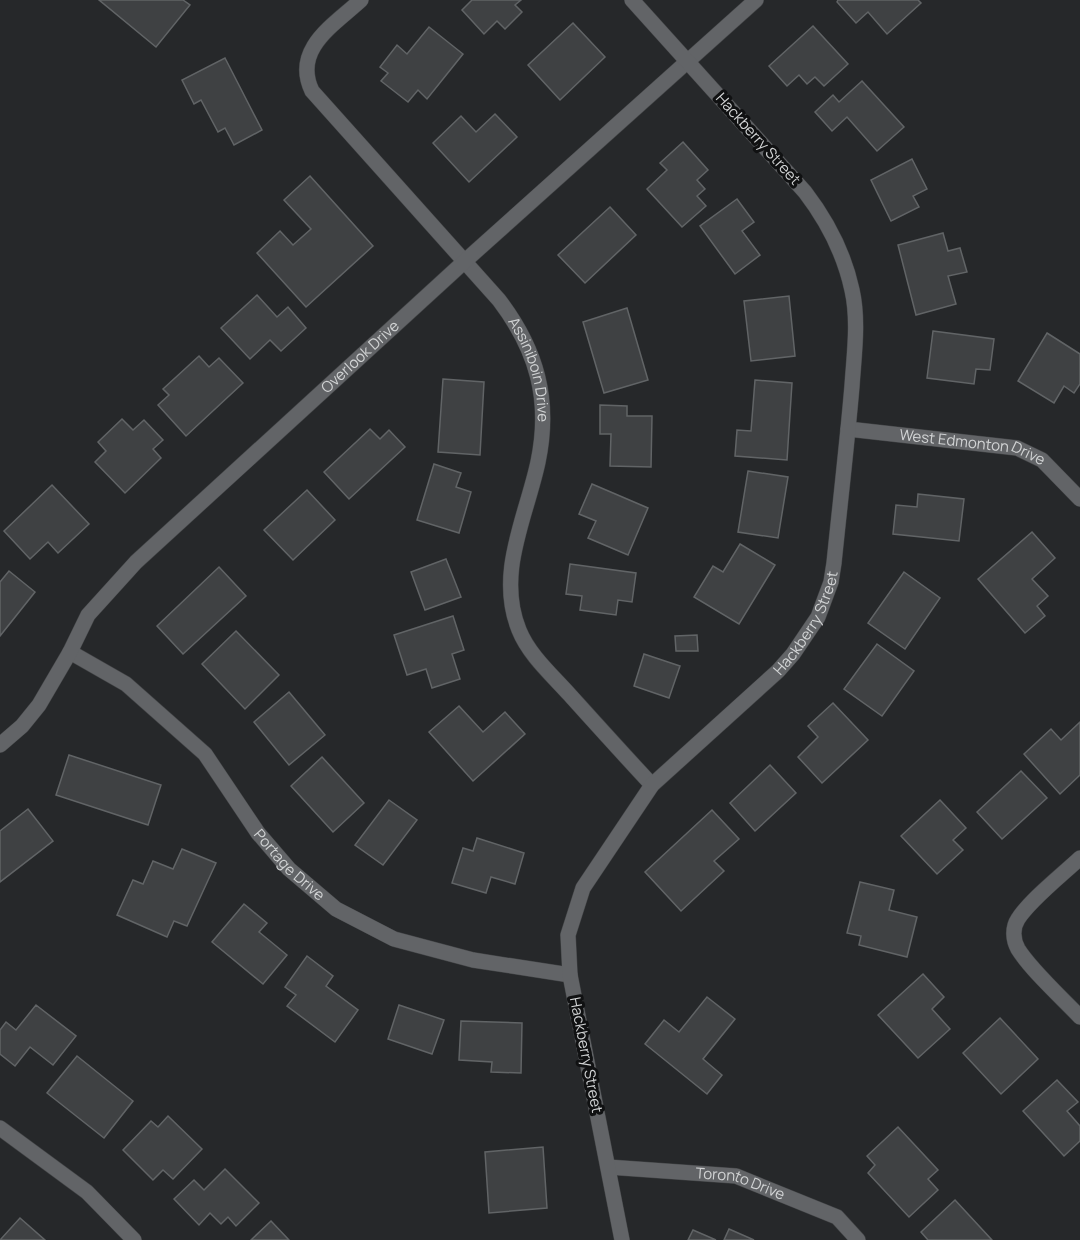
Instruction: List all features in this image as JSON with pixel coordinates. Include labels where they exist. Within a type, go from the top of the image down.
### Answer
[{"type":"street","name":"Assiniboin Drive","points":[[361,0],[313,46],[306,64],[307,81],[312,91],[465,261],[514,320],[528,345],[542,395],[543,418],[540,453],[512,558],[510,583],[512,608],[520,631],[535,657],[652,785]]},
{"type":"street","name":"Hackberry Street","points":[[622,1240],[570,975],[568,934],[583,888],[652,785],[778,671],[793,654],[818,617],[831,582],[834,563],[855,343],[852,292],[845,263],[835,237],[821,213],[805,192],[632,0]]},
{"type":"street","name":"Overlook Drive","points":[[0,745],[22,726],[39,705],[70,652],[88,615],[136,562],[465,261],[756,0]]},
{"type":"street","name":"West Edmonton Drive","points":[[848,429],[1017,448],[1042,460],[1080,499]]},
{"type":"street","name":"Portage Drive","points":[[70,652],[126,684],[205,754],[258,833],[289,869],[336,909],[394,939],[473,960],[570,975]]},
{"type":"street","points":[[1080,858],[1025,910],[1016,921],[1013,934],[1017,948],[1026,960],[1080,1017]]},
{"type":"street","points":[[0,1128],[87,1192],[134,1240]]},
{"type":"street","name":"Toronto Drive","points":[[608,1167],[736,1176],[837,1217],[858,1240]]},
{"type":"building","points":[[99,0],[183,0],[190,5],[156,47]]},
{"type":"building","points":[[472,0],[521,0],[515,5],[522,12],[505,29],[497,21],[484,34],[462,10]]},
{"type":"building","points":[[838,0],[918,0],[921,3],[887,34],[868,12],[856,23],[837,2]]},
{"type":"building","points":[[573,23],[605,57],[560,100],[528,65]]},
{"type":"building","points":[[813,26],[848,64],[824,86],[815,77],[807,84],[799,75],[787,86],[769,66]]},
{"type":"building","points":[[429,27],[463,54],[427,99],[418,90],[408,102],[381,81],[388,73],[380,67],[397,45],[407,54]]},
{"type":"building","points":[[225,58],[262,130],[234,145],[225,128],[218,132],[201,100],[194,104],[182,80]]},
{"type":"building","points":[[862,81],[904,127],[877,151],[847,117],[832,131],[815,112],[833,95],[839,102]]},
{"type":"building","points":[[495,114],[517,137],[469,182],[433,143],[461,116],[476,132]]},
{"type":"building","points":[[683,142],[708,170],[697,180],[705,189],[697,196],[706,206],[682,227],[647,189],[667,170],[660,163]]},
{"type":"building","points":[[912,159],[927,189],[913,196],[919,207],[891,221],[871,180]]},
{"type":"building","points":[[310,176],[373,246],[306,307],[257,253],[280,231],[293,245],[311,229],[284,200]]},
{"type":"building","points":[[737,199],[754,222],[742,231],[760,255],[735,274],[700,226]]},
{"type":"building","points":[[610,207],[636,235],[585,283],[558,255]]},
{"type":"building","points":[[943,233],[948,251],[960,248],[967,272],[948,276],[956,304],[916,315],[898,245]]},
{"type":"building","points":[[257,295],[277,317],[288,307],[306,328],[281,351],[270,340],[250,359],[221,328]]},
{"type":"building","points":[[789,296],[795,356],[751,361],[744,301]]},
{"type":"building","points":[[627,308],[648,380],[604,393],[583,322]]},
{"type":"building","points":[[933,331],[994,339],[990,370],[976,369],[974,384],[927,378]]},
{"type":"building","points":[[1047,333],[1080,354],[1080,384],[1074,393],[1064,386],[1054,403],[1018,381]]},
{"type":"building","points":[[199,356],[209,367],[219,358],[243,383],[186,436],[158,405],[169,395],[163,389]]},
{"type":"building","points":[[443,379],[484,382],[480,455],[438,452]]},
{"type":"building","points":[[755,380],[792,383],[787,460],[735,456],[737,430],[751,431]]},
{"type":"building","points":[[600,405],[627,406],[627,416],[652,416],[651,467],[610,466],[611,434],[600,434]]},
{"type":"building","points":[[122,419],[133,430],[144,420],[163,440],[153,449],[161,458],[125,493],[95,462],[106,451],[98,442]]},
{"type":"building","points":[[370,429],[380,439],[389,430],[405,447],[349,499],[324,472]]},
{"type":"building","points":[[434,464],[461,473],[456,487],[471,492],[459,533],[417,520]]},
{"type":"building","points":[[748,471],[788,477],[778,538],[738,532]]},
{"type":"building","points":[[592,484],[648,508],[628,555],[588,538],[596,521],[579,514]]},
{"type":"building","points":[[52,485],[89,524],[58,553],[48,542],[30,559],[4,531]]},
{"type":"building","points":[[307,490],[335,520],[293,560],[264,530]]},
{"type":"building","points":[[918,494],[964,499],[959,541],[893,534],[896,505],[917,507]]},
{"type":"building","points":[[1032,532],[1055,558],[1032,579],[1048,596],[1037,606],[1045,616],[1025,633],[978,579]]},
{"type":"building","points":[[740,544],[775,565],[739,624],[694,597],[713,566],[723,572]]},
{"type":"building","points":[[446,559],[461,597],[425,610],[411,572]]},
{"type":"building","points":[[570,564],[636,573],[632,602],[618,600],[616,615],[580,610],[582,596],[566,594]]},
{"type":"building","points":[[219,567],[246,596],[183,654],[157,626]]},
{"type":"building","points":[[9,571],[35,592],[0,636],[0,582]]},
{"type":"building","points":[[904,572],[940,598],[905,649],[868,623]]},
{"type":"building","points":[[453,616],[464,650],[452,654],[460,679],[432,688],[426,669],[407,675],[394,635]]},
{"type":"building","points":[[236,631],[279,675],[245,709],[202,664]]},
{"type":"building","points":[[697,635],[698,651],[676,651],[675,636]]},
{"type":"building","points":[[877,644],[914,671],[882,716],[844,689]]},
{"type":"building","points":[[644,654],[680,666],[669,698],[634,686]]},
{"type":"building","points":[[289,692],[325,735],[289,765],[254,722]]},
{"type":"building","points":[[833,703],[868,740],[822,783],[798,757],[818,737],[808,726]]},
{"type":"building","points":[[459,706],[483,732],[505,712],[525,734],[473,781],[429,732]]},
{"type":"building","points":[[1080,722],[1080,775],[1060,794],[1024,754],[1051,729],[1061,740]]},
{"type":"building","points":[[69,755],[161,785],[148,825],[56,795]]},
{"type":"building","points":[[322,757],[364,803],[333,832],[291,786]]},
{"type":"building","points":[[770,765],[796,793],[755,831],[730,803]]},
{"type":"building","points":[[1021,771],[1047,798],[1002,839],[977,812]]},
{"type":"building","points":[[389,800],[417,820],[383,865],[355,845]]},
{"type":"building","points":[[940,800],[966,828],[953,840],[963,850],[937,874],[901,836]]},
{"type":"building","points":[[28,809],[53,841],[0,882],[0,831]]},
{"type":"building","points":[[712,810],[739,839],[714,861],[724,871],[681,911],[645,872]]},
{"type":"building","points":[[477,838],[524,853],[515,884],[491,877],[486,893],[452,883],[463,848],[473,851]]},
{"type":"building","points":[[182,849],[216,863],[187,926],[174,921],[167,937],[117,915],[133,880],[143,884],[153,861],[173,869]]},
{"type":"building","points":[[860,882],[894,890],[889,910],[917,917],[907,957],[859,945],[861,936],[847,933]]},
{"type":"building","points":[[244,904],[267,923],[259,932],[287,955],[263,984],[212,942]]},
{"type":"building","points":[[307,956],[333,976],[326,986],[358,1010],[335,1042],[287,1006],[296,995],[285,987]]},
{"type":"building","points":[[923,974],[944,997],[932,1009],[950,1029],[918,1058],[878,1015]]},
{"type":"building","points":[[707,997],[735,1019],[703,1059],[722,1075],[707,1094],[645,1044],[664,1020],[679,1032]]},
{"type":"building","points":[[36,1005],[76,1036],[53,1065],[30,1047],[15,1066],[0,1054],[0,1030],[6,1022],[16,1030]]},
{"type":"building","points":[[399,1005],[444,1020],[432,1054],[388,1039]]},
{"type":"building","points":[[1000,1018],[1038,1059],[1001,1094],[963,1053]]},
{"type":"building","points":[[461,1021],[522,1023],[521,1073],[491,1072],[492,1062],[459,1060]]},
{"type":"building","points":[[77,1056],[133,1101],[104,1138],[47,1093]]},
{"type":"building","points":[[1057,1080],[1078,1102],[1067,1111],[1080,1126],[1080,1141],[1064,1156],[1023,1111]]},
{"type":"building","points":[[168,1116],[202,1149],[173,1179],[163,1170],[153,1180],[123,1150],[151,1121],[158,1127]]},
{"type":"building","points":[[898,1127],[938,1170],[928,1179],[938,1190],[909,1217],[868,1173],[875,1165],[867,1156]]},
{"type":"building","points":[[543,1147],[547,1208],[489,1213],[485,1152]]},
{"type":"building","points":[[225,1169],[259,1203],[236,1226],[228,1217],[221,1224],[210,1213],[199,1225],[174,1199],[194,1180],[204,1190]]},
{"type":"building","points":[[955,1200],[992,1240],[928,1240],[921,1232]]},
{"type":"building","points":[[20,1218],[45,1240],[0,1240]]},
{"type":"building","points":[[271,1221],[289,1240],[251,1240]]},
{"type":"building","points":[[729,1229],[754,1240],[724,1240]]},
{"type":"building","points":[[693,1230],[716,1240],[688,1240]]}]
